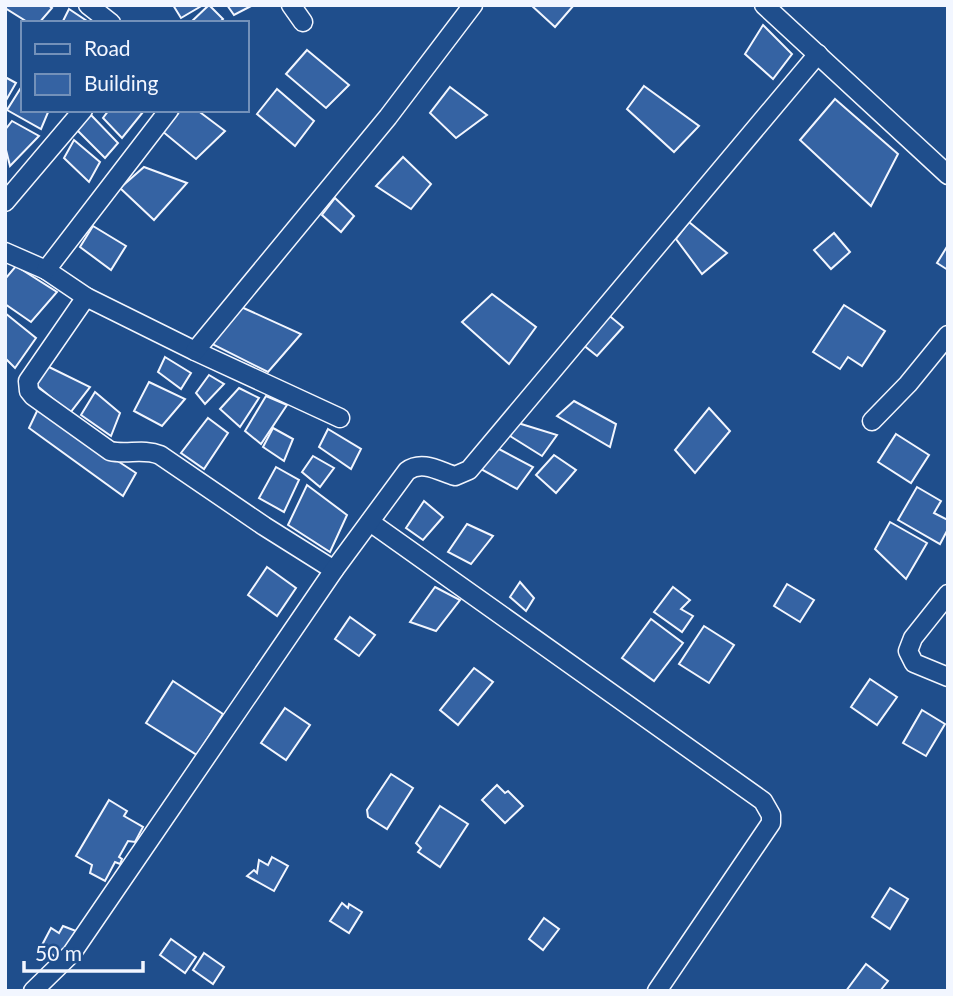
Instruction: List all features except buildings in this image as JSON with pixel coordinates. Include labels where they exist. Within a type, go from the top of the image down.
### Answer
[{"type":"street","points":[[88,5],[108,21]]},
{"type":"street","points":[[291,5],[303,22]]},
{"type":"street","points":[[195,351],[388,117],[473,5]]},
{"type":"street","points":[[764,5],[948,175]]},
{"type":"street","points":[[33,991],[72,953],[334,570],[407,471],[413,466],[421,465],[455,476],[469,470],[818,54]]},
{"type":"street","points":[[5,202],[81,112]]},
{"type":"street","points":[[46,270],[167,112]]},
{"type":"street","points":[[5,251],[46,270],[86,297],[340,418]]},
{"type":"street","points":[[86,297],[28,381],[29,391],[33,396],[110,451],[145,451],[160,456],[334,570]]},
{"type":"street","points":[[872,421],[923,368],[948,335]]},
{"type":"street","points":[[370,522],[767,806],[771,823],[657,991]]},
{"type":"street","points":[[948,594],[913,638],[908,652],[914,663],[948,677]]}]
